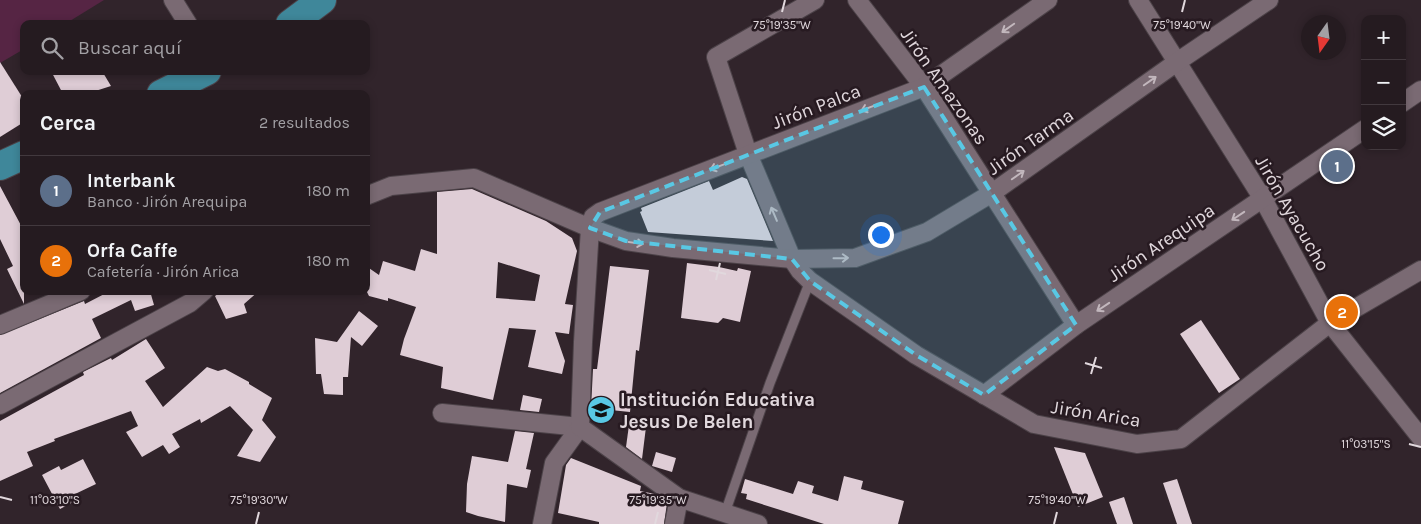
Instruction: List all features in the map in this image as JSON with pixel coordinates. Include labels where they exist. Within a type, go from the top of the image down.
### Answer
[{"type":"highway","points":[[295,20],[322,0]]},
{"type":"highway","points":[[169,90],[199,75]]},
{"type":"highway","points":[[0,166],[20,157]]},
{"type":"street","points":[[173,0],[186,20]]},
{"type":"street","name":"Jirón Arica","points":[[815,0],[716,57],[748,154],[792,259],[810,281],[916,355],[1034,424],[1137,444],[1182,439],[1330,324],[1421,270]]},
{"type":"street","name":"Jirón Amazonas","points":[[857,0],[924,87],[1076,325]]},
{"type":"street","name":"Jirón Palca","points":[[590,228],[593,217],[600,212],[924,87],[1048,0]]},
{"type":"street","name":"Jirón Ayacucho","points":[[1138,0],[1263,199],[1330,324],[1421,438]]},
{"type":"street","name":"Jirón Tarma","points":[[370,194],[391,186],[474,178],[590,228],[626,241],[673,248],[792,259],[855,258],[927,232],[992,193],[1177,62],[1269,0]]},
{"type":"street","points":[[1406,100],[1421,90]]},
{"type":"street","name":"Jirón Arequipa","points":[[984,395],[1076,325],[1361,132]]},
{"type":"street","points":[[546,522],[554,463],[580,427],[590,228]]},
{"type":"street","points":[[0,325],[71,295]]},
{"type":"street","points":[[0,405],[190,303],[199,295]]},
{"type":"street","points":[[442,413],[580,427],[680,498],[758,524]]},
{"type":"street","points":[[674,524],[680,498]]},
{"type":"lane","points":[[725,513],[770,383],[810,281]]},
{"type":"highlighted area","points":[[924,87],[1076,325],[984,395],[916,355],[810,281],[792,259],[626,241],[590,228],[600,212]]},
{"type":"shaded area","points":[[0,0],[104,0],[72,20],[20,20],[20,51],[0,63]]},
{"type":"building","points":[[0,62],[20,94],[20,124],[0,137]]},
{"type":"building","points":[[53,75],[104,75],[111,86],[98,90],[61,90]]},
{"type":"building","points":[[742,177],[747,179],[773,241],[648,232],[640,212],[642,211],[641,208],[709,181],[713,190]]},
{"type":"building","points":[[0,186],[20,224],[20,295],[24,295],[24,304],[7,269],[13,266],[0,239]]},
{"type":"building","points":[[472,189],[546,221],[572,238],[577,251],[565,304],[573,305],[569,334],[555,332],[565,361],[562,374],[528,367],[536,330],[509,328],[493,400],[441,388],[443,367],[400,355],[416,307],[388,298],[388,301],[369,296],[370,269],[379,275],[383,261],[415,271],[421,249],[437,254],[437,192]],"holes":[[[498,262],[540,275],[535,301],[496,298]]]},
{"type":"building","points":[[687,263],[737,271],[738,268],[751,271],[740,322],[723,318],[718,323],[681,318]]},
{"type":"building","points":[[610,266],[649,270],[639,351],[636,350],[630,412],[591,408],[593,369],[597,369]]},
{"type":"building","points":[[102,295],[151,295],[154,305],[135,311],[131,300],[92,319],[101,338],[0,393],[0,335],[84,301],[85,304]]},
{"type":"building","points":[[254,295],[244,304],[247,313],[226,319],[215,296]]},
{"type":"building","points":[[359,311],[378,326],[362,346],[351,337],[348,377],[343,377],[343,395],[324,394],[321,374],[316,374],[315,338],[337,342]]},
{"type":"building","points":[[1201,320],[1240,379],[1219,393],[1180,334]]},
{"type":"building","points":[[146,339],[165,368],[145,381],[163,407],[207,367],[218,371],[225,369],[249,382],[249,384],[272,398],[262,420],[276,437],[260,462],[237,456],[253,430],[230,406],[201,423],[200,419],[172,434],[180,447],[169,454],[163,445],[142,457],[126,432],[138,426],[131,411],[54,439],[55,441],[27,452],[33,466],[0,481],[0,421],[84,375],[83,372],[111,358],[112,360]]},
{"type":"building","points":[[523,395],[542,399],[539,412],[520,410]]},
{"type":"building","points":[[629,425],[646,427],[642,459],[626,447]]},
{"type":"building","points":[[515,431],[534,433],[526,469],[531,470],[527,488],[507,484],[505,522],[466,512],[467,484],[472,456],[508,462]]},
{"type":"building","points":[[1054,447],[1085,453],[1103,497],[1078,507]]},
{"type":"building","points":[[656,452],[676,458],[672,472],[652,466]]},
{"type":"building","points":[[571,458],[641,486],[640,491],[655,494],[667,503],[664,524],[599,524],[599,522],[558,513],[566,465]]},
{"type":"building","points":[[83,459],[96,484],[73,495],[77,500],[60,509],[42,475],[59,466],[61,470]]},
{"type":"building","points":[[844,476],[863,481],[861,489],[904,501],[898,524],[824,524],[746,499],[747,494],[741,493],[745,479],[793,494],[798,481],[814,486],[812,493],[838,501]]},
{"type":"building","points":[[1177,479],[1192,524],[1177,524],[1163,483]]},
{"type":"building","points":[[1124,497],[1133,524],[1117,524],[1109,502]]},
{"type":"place","name":"Interbank","points":[[1337,166]]},
{"type":"place","name":"Orfa Caffe","points":[[1342,312]]},
{"type":"place","name":"Institución Educativa Jesus De Belen","points":[[601,410]]}]
